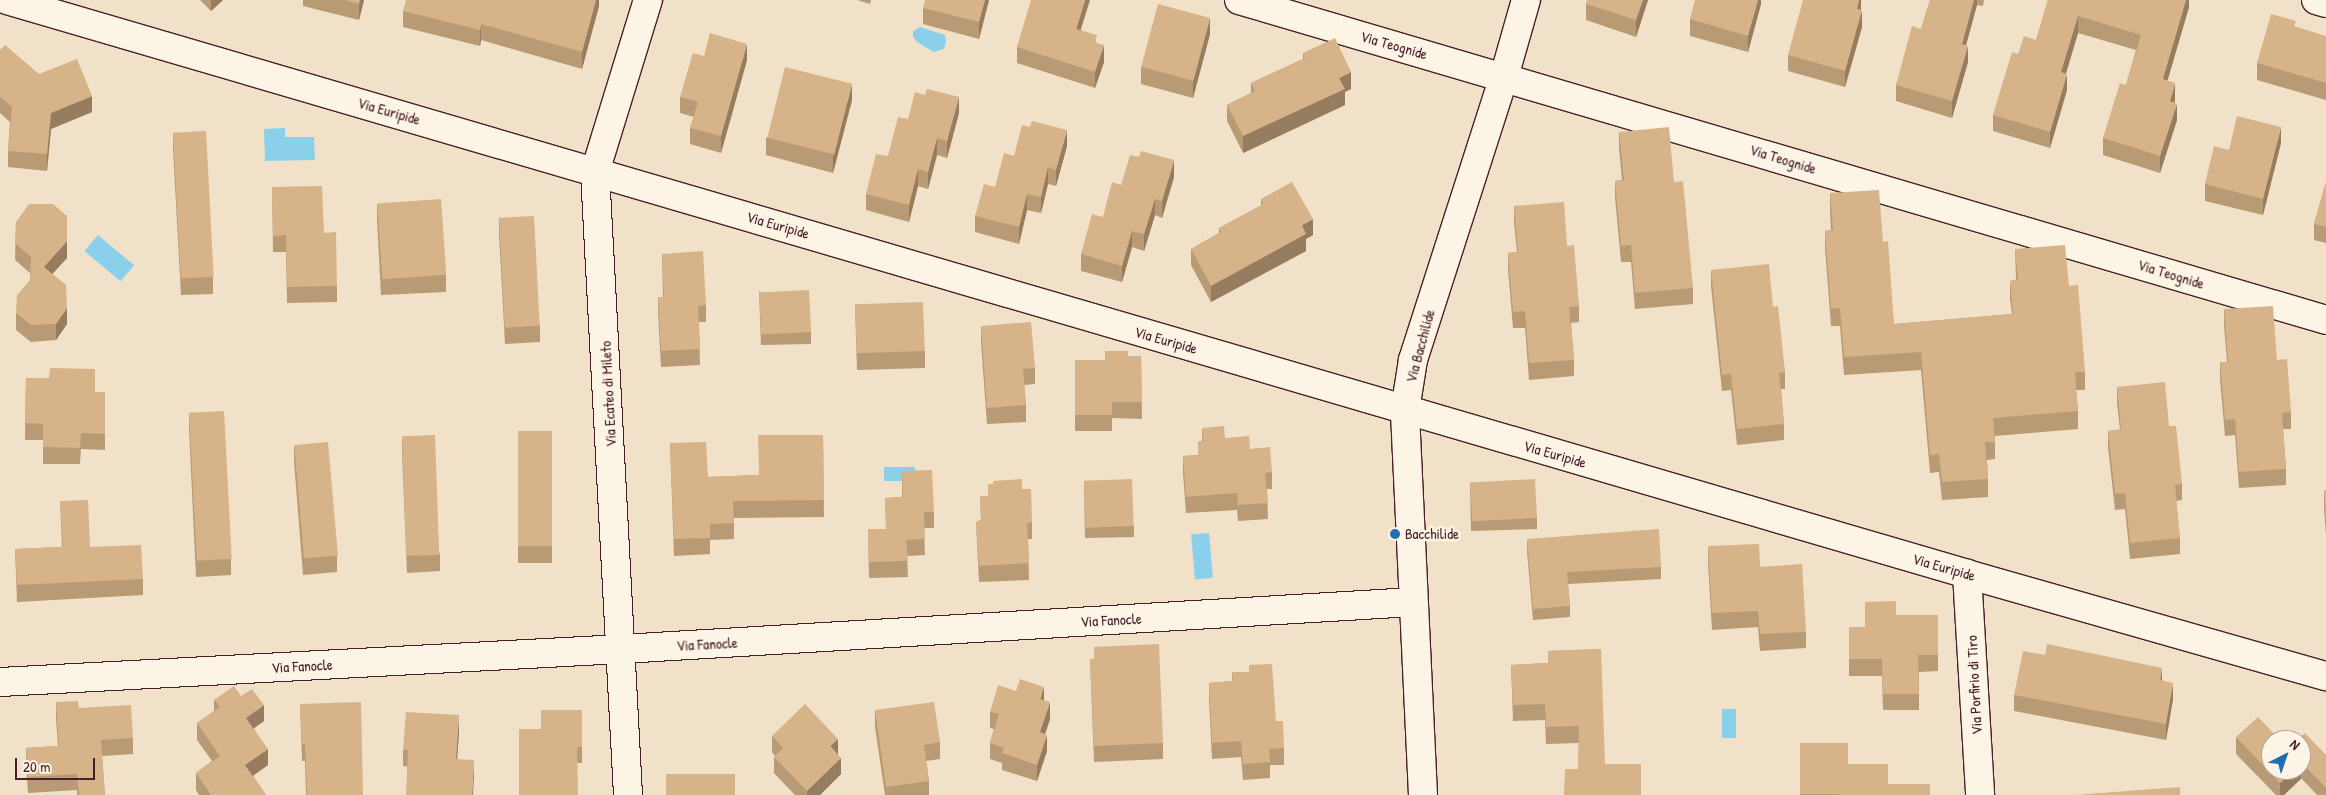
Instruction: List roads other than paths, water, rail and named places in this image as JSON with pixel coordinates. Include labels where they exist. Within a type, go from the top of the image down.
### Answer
[{"type":"street","name":"Via Euripide","points":[[7,0],[1967,574],[2326,676]]},
{"type":"street","name":"Via Ecateo di Mileto","points":[[628,795],[596,172],[648,0]]},
{"type":"street","name":"Via Teognide","points":[[1239,0],[2326,320]]},
{"type":"street","name":"Via Bacchilide","points":[[1423,795],[1405,410],[1413,360],[1504,77],[1526,0]]},
{"type":"street","points":[[2316,0],[2326,3]]},
{"type":"street","name":"Via Porfirio di Tiro","points":[[1967,574],[1980,795]]},
{"type":"street","name":"Via Fanocle","points":[[0,682],[622,649],[1413,602]]},
{"type":"water","points":[[920,27],[945,35],[944,49],[934,52],[917,42],[913,37],[913,31]]},
{"type":"water","points":[[285,128],[285,137],[314,137],[315,160],[265,161],[264,129]]},
{"type":"water","points":[[98,235],[134,265],[121,281],[85,251]]},
{"type":"water","points":[[884,467],[915,467],[915,481],[884,481]]},
{"type":"water","points":[[1209,533],[1213,578],[1195,579],[1191,535]]},
{"type":"water","points":[[1722,709],[1736,709],[1736,738],[1722,738]]},
{"type":"place","name":"Bacchilide","points":[[1395,534]]}]
